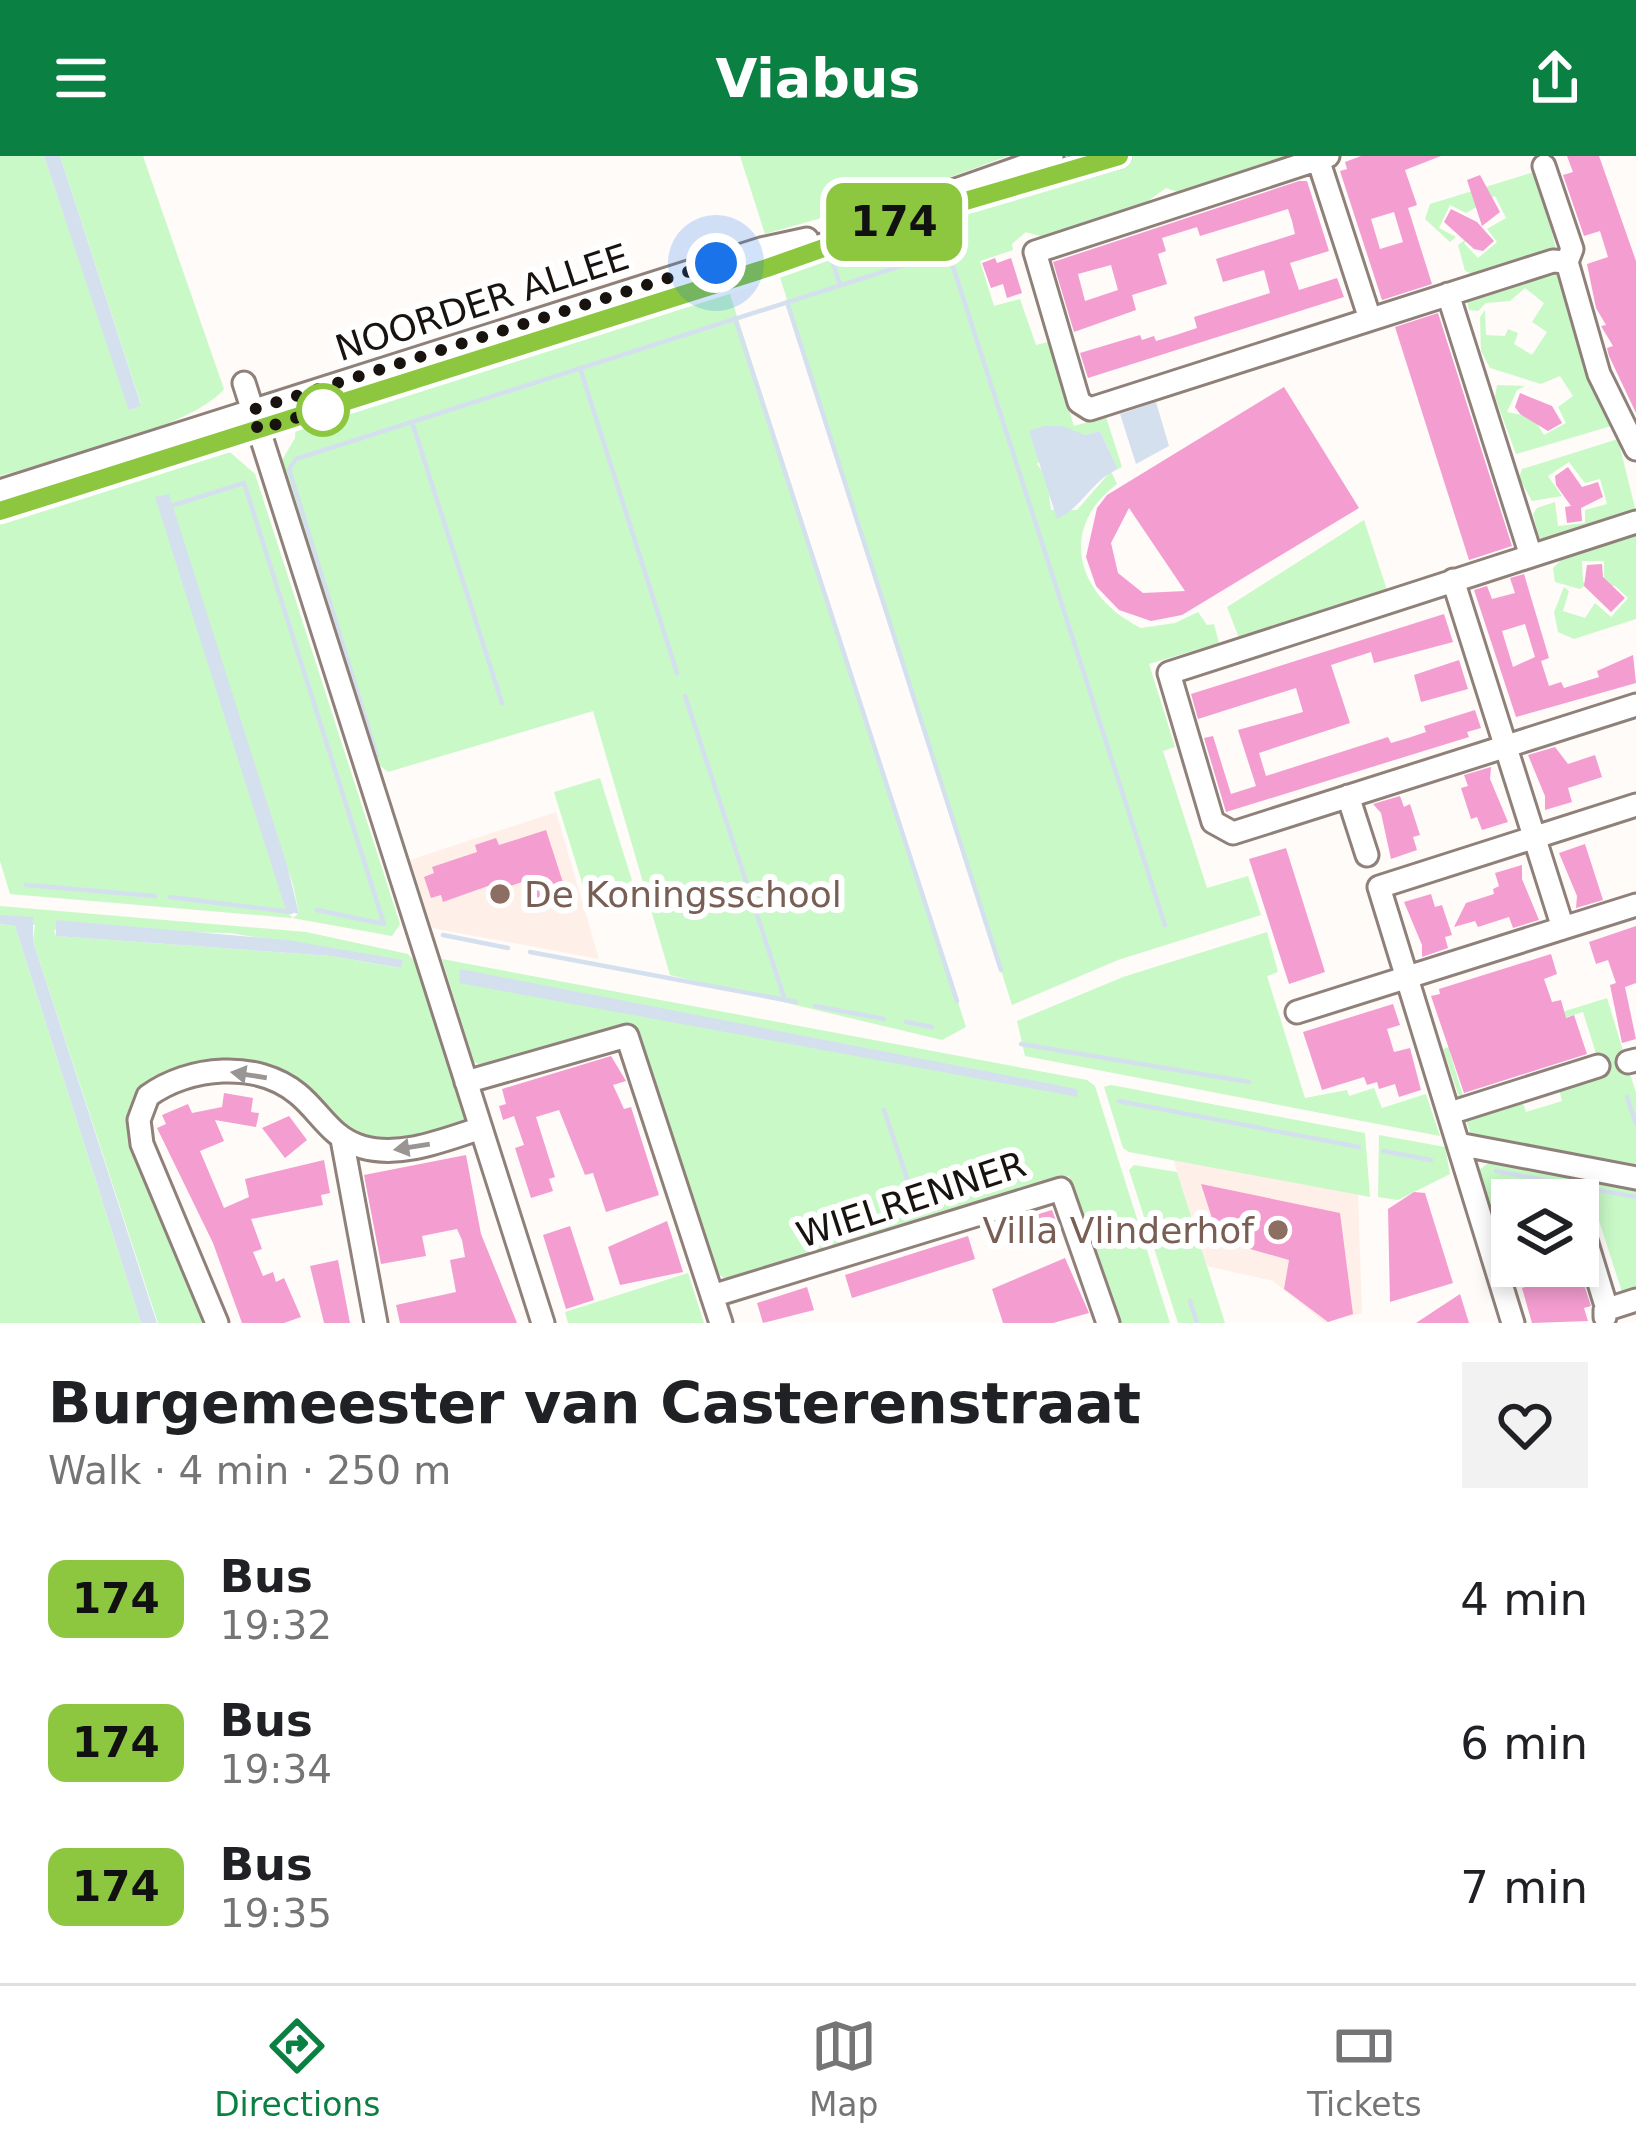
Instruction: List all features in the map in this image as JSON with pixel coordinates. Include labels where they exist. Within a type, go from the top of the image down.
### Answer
[{"type":"street","name":"NOORDER ALLEE","points":[[0,511],[761,248],[798,242],[1052,156]]},
{"type":"street","name":"NOORDER ALLEE","points":[[0,491],[255,420],[1119,156]]},
{"type":"street","points":[[1370,319],[1321,157],[1035,252],[1084,406],[1090,409],[1553,261],[1567,262]]},
{"type":"street","points":[[1544,166],[1572,250],[1567,262],[1599,374],[1636,449]]},
{"type":"street","points":[[1448,294],[1531,556]]},
{"type":"street","points":[[244,383],[543,1323]]},
{"type":"street","points":[[1636,522],[1169,673],[1213,822],[1221,831],[1233,833],[1636,705]]},
{"type":"street","points":[[1453,580],[1563,928]]},
{"type":"street","points":[[1348,796],[1367,855]]},
{"type":"street","points":[[1514,1323],[1379,887],[1636,805]]},
{"type":"street","points":[[1297,1012],[1636,905]]},
{"type":"street","points":[[466,1082],[627,1036],[721,1323]]},
{"type":"street","points":[[1450,1113],[1598,1066]]},
{"type":"street","points":[[217,1323],[142,1144],[139,1120],[148,1096],[188,1075],[258,1075],[302,1097],[342,1139],[376,1323]]},
{"type":"street","points":[[342,1139],[396,1150],[481,1127]]},
{"type":"street","points":[[1458,1144],[1636,1178]]},
{"type":"street","name":"WIELRENNER","points":[[712,1296],[1061,1189],[1108,1323]]},
{"type":"street","points":[[1606,1314],[1636,1300]]},
{"type":"shaded area","name":"De Koningsschool","points":[[556,812],[599,959],[432,928],[410,860]]},
{"type":"shaded area","name":"Villa Vlinderhof","points":[[1173,1159],[1358,1194],[1362,1313],[1325,1323],[1273,1281],[1207,1266]]},
{"type":"green space","points":[[0,156],[44,156],[130,411],[141,404],[60,156],[143,156],[224,389],[207,404],[152,430],[0,476]]},
{"type":"green space","points":[[740,156],[1008,156],[902,195],[765,234]]},
{"type":"green space","points":[[1135,156],[1288,156],[1286,162],[1184,194],[1166,188],[1148,201],[1150,206],[1047,238],[1026,232],[1012,244],[1013,250],[980,261],[994,306],[1020,299],[1036,345],[1048,342],[1074,426],[1106,417],[1122,467],[1118,469],[1100,431],[1085,435],[1068,431],[1037,464],[1047,478],[1051,510],[1077,510],[1111,471],[1117,484],[1086,522],[1082,562],[1090,581],[1119,615],[1141,628],[1175,623],[1198,612],[1207,625],[1214,624],[1219,643],[1149,664],[1175,747],[1163,751],[1207,888],[1248,876],[1261,915],[1118,960],[1012,1005],[777,268]]},
{"type":"green space","points":[[1537,171],[1556,249],[1473,274],[1465,271],[1458,245],[1472,235],[1464,243],[1478,258],[1497,242],[1487,229],[1506,218],[1495,196],[1466,213],[1450,205],[1439,228],[1456,237],[1450,242],[1425,219],[1430,204]]},
{"type":"green space","points":[[1563,270],[1580,352],[1609,419],[1618,424],[1516,454],[1495,397],[1497,385],[1525,386],[1517,390],[1507,412],[1533,417],[1544,435],[1566,423],[1558,407],[1573,396],[1560,376],[1541,384],[1490,368],[1481,351],[1480,317],[1485,310],[1486,335],[1505,336],[1508,329],[1518,333],[1514,344],[1532,355],[1547,332],[1532,322],[1544,303],[1525,288],[1510,301],[1486,303],[1478,311],[1469,310],[1467,300]]},
{"type":"green space","points":[[727,285],[966,1027],[942,1040],[670,975],[593,711],[388,772],[374,761],[278,467],[295,438],[296,423]]},
{"type":"green space","points":[[1618,439],[1636,512],[1552,541],[1539,538],[1533,514],[1537,508],[1555,502],[1558,526],[1585,523],[1585,510],[1607,504],[1600,479],[1585,483],[1569,462],[1548,476],[1562,496],[1532,501],[1519,478],[1522,469]]},
{"type":"green space","points":[[224,447],[255,474],[400,924],[392,936],[292,918],[10,894],[0,861],[0,515]],"holes":[[[168,494],[299,913],[293,918],[286,911]]]},
{"type":"green space","points":[[1364,520],[1387,590],[1239,638],[1227,607]]},
{"type":"green space","points":[[1636,534],[1636,619],[1574,639],[1558,632],[1554,612],[1564,587],[1569,591],[1563,611],[1585,618],[1595,603],[1611,617],[1628,598],[1615,586],[1604,585],[1604,561],[1582,561],[1583,582],[1588,583],[1580,589],[1555,582],[1553,568],[1564,557]]},
{"type":"green space","points":[[600,778],[635,890],[589,905],[554,792]]},
{"type":"green space","points":[[0,906],[306,932],[408,954],[417,964],[468,1118],[421,1140],[365,1141],[239,1066],[137,1105],[211,1323],[158,1323],[33,941],[35,925],[0,920]],"holes":[[[54,930],[230,933],[403,961],[400,968],[331,956],[56,936]]]},
{"type":"green space","points":[[0,924],[15,926],[141,1323],[0,1323]]},
{"type":"green space","points":[[1267,932],[1278,972],[1267,976],[1305,1098],[1347,1090],[1349,1096],[1374,1088],[1382,1108],[1426,1094],[1440,1136],[1025,1056],[1017,1021],[1123,977]]},
{"type":"green space","points":[[442,959],[1087,1080],[1095,1086],[1170,1323],[1116,1323],[1069,1176],[736,1283],[713,1272],[638,1036],[615,1027],[486,1067],[474,1062]]},
{"type":"green space","points":[[1607,998],[1636,1093],[1636,1169],[1473,1141],[1465,1117],[1522,1100],[1526,1112],[1562,1101],[1559,1089],[1603,1076],[1583,1012],[1450,1053],[1464,1099],[1460,1100],[1443,1049]]},
{"type":"green space","points":[[1104,1087],[1365,1133],[1370,1197],[1129,1152],[1123,1148]]},
{"type":"green space","points":[[1379,1135],[1445,1147],[1450,1174],[1398,1200],[1378,1197]]},
{"type":"green space","points":[[1491,1161],[1588,1179],[1491,1179],[1491,1217],[1487,1218],[1475,1173]]},
{"type":"green space","points":[[1134,1165],[1177,1172],[1225,1323],[1178,1323],[1129,1170]]},
{"type":"green space","points":[[1599,1181],[1636,1188],[1636,1294],[1624,1298],[1599,1221]]},
{"type":"green space","points":[[688,1273],[704,1323],[568,1323],[565,1312]]},
{"type":"water","points":[[44,156],[60,156],[141,405],[129,411]]},
{"type":"water","points":[[1156,402],[1169,446],[1136,464],[1120,414]]},
{"type":"water","points":[[1062,426],[1085,435],[1100,431],[1118,469],[1057,519],[1029,431]]},
{"type":"water","points":[[169,494],[299,914],[286,911],[155,497]]},
{"type":"water","points":[[0,915],[33,917],[33,941],[157,1323],[141,1323],[15,926],[0,924]]},
{"type":"water","points":[[56,920],[287,940],[403,960],[401,968],[331,956],[56,936]]},
{"type":"water","points":[[460,969],[1077,1089],[1078,1097],[459,983]]},
{"type":"building","points":[[1361,156],[1441,156],[1405,170],[1417,205],[1408,208],[1432,284],[1382,300],[1340,171],[1347,169],[1345,162]],"holes":[[[1394,212],[1403,242],[1380,249],[1371,219]]]},
{"type":"building","points":[[1567,156],[1599,156],[1636,261],[1636,413],[1609,356],[1607,348],[1613,346],[1601,326],[1606,325],[1596,308],[1587,264],[1608,257],[1600,231],[1584,236],[1563,175],[1573,172]]},
{"type":"building","points":[[1480,175],[1500,212],[1482,226],[1467,180]]},
{"type":"building","points":[[1307,181],[1329,251],[1290,263],[1299,290],[1337,278],[1344,297],[1088,378],[1080,353],[1140,335],[1142,340],[1154,336],[1156,341],[1176,335],[1197,328],[1194,317],[1270,293],[1264,270],[1223,282],[1216,259],[1295,234],[1292,221],[1288,209],[1200,236],[1197,227],[1162,238],[1166,251],[1158,254],[1167,284],[1132,295],[1136,310],[1074,332],[1053,262]],"holes":[[[1111,265],[1118,290],[1085,301],[1078,274]]]},
{"type":"building","points":[[1451,209],[1477,222],[1494,241],[1483,251],[1474,249],[1444,222]]},
{"type":"building","points":[[995,258],[997,263],[1011,258],[1022,293],[1007,298],[1003,284],[991,288],[982,263]]},
{"type":"building","points":[[1438,313],[1512,546],[1469,560],[1395,327]]},
{"type":"building","points":[[1284,387],[1359,508],[1182,615],[1151,621],[1119,610],[1096,586],[1086,557],[1097,508],[1107,495]],"holes":[[[1129,508],[1185,591],[1143,593],[1118,573],[1111,543]]]},
{"type":"building","points":[[1520,393],[1552,406],[1562,423],[1548,431],[1520,414],[1515,407]]},
{"type":"building","points":[[1568,467],[1582,487],[1598,482],[1603,497],[1581,508],[1582,521],[1567,523],[1565,507],[1571,506],[1555,476]]},
{"type":"building","points":[[1602,564],[1603,577],[1625,598],[1611,612],[1584,586],[1587,565]]},
{"type":"building","points":[[1524,574],[1549,658],[1541,661],[1549,686],[1561,682],[1564,688],[1599,677],[1597,671],[1633,655],[1636,683],[1516,717],[1474,590],[1487,586],[1492,599],[1515,593],[1510,578]],"holes":[[[1525,624],[1535,657],[1513,667],[1502,631]]]},
{"type":"building","points":[[1444,614],[1453,642],[1374,663],[1371,652],[1331,665],[1350,723],[1259,753],[1266,776],[1388,737],[1391,743],[1408,738],[1426,732],[1424,726],[1475,710],[1481,728],[1467,732],[1469,737],[1226,812],[1204,738],[1213,736],[1231,794],[1256,786],[1238,730],[1303,712],[1296,688],[1198,719],[1191,694]]},
{"type":"building","points":[[1459,660],[1468,689],[1421,702],[1414,675]]},
{"type":"building","points":[[1555,747],[1568,764],[1595,755],[1602,777],[1568,788],[1572,802],[1545,810],[1545,796],[1528,755]]},
{"type":"building","points":[[1491,767],[1490,779],[1508,822],[1482,830],[1477,817],[1471,819],[1461,788],[1468,786],[1464,775]]},
{"type":"building","points":[[1400,796],[1404,807],[1410,804],[1420,835],[1413,837],[1417,850],[1391,859],[1381,813],[1373,804]]},
{"type":"building","name":"De Koningsschool","points":[[546,830],[568,898],[534,909],[525,881],[490,893],[488,886],[443,902],[441,895],[431,898],[424,877],[434,873],[432,867],[477,852],[475,845],[496,838],[499,845]]},
{"type":"building","points":[[1585,844],[1603,900],[1576,908],[1577,896],[1559,853]]},
{"type":"building","points":[[1286,848],[1325,972],[1289,984],[1249,859]]},
{"type":"building","points":[[1522,865],[1522,879],[1539,920],[1513,928],[1509,917],[1478,927],[1475,921],[1454,927],[1466,903],[1494,894],[1499,886],[1495,873]]},
{"type":"building","points":[[1431,894],[1435,907],[1442,905],[1452,935],[1445,937],[1448,948],[1422,957],[1422,945],[1404,902]]},
{"type":"building","points":[[1636,926],[1636,983],[1625,987],[1636,1039],[1622,1043],[1610,985],[1616,983],[1608,960],[1596,964],[1589,942]]},
{"type":"building","points":[[1551,954],[1557,974],[1544,979],[1552,1002],[1561,1000],[1566,1018],[1574,1015],[1587,1054],[1464,1093],[1431,996],[1440,994],[1439,989]]},
{"type":"building","points":[[1393,1004],[1400,1025],[1387,1029],[1394,1052],[1410,1048],[1421,1090],[1399,1097],[1395,1084],[1379,1089],[1377,1082],[1367,1085],[1364,1077],[1322,1090],[1303,1032]]},
{"type":"building","points":[[611,1056],[626,1081],[613,1085],[624,1109],[631,1107],[659,1195],[606,1212],[593,1173],[585,1175],[559,1110],[536,1117],[555,1177],[549,1179],[553,1191],[531,1198],[515,1148],[524,1145],[514,1116],[503,1120],[499,1106],[506,1104],[502,1089]]},
{"type":"building","points":[[224,1093],[253,1098],[251,1112],[259,1113],[256,1127],[215,1120],[224,1141],[200,1151],[224,1208],[249,1197],[245,1179],[324,1160],[330,1193],[321,1195],[323,1205],[251,1219],[262,1249],[253,1252],[263,1276],[273,1272],[276,1282],[284,1278],[301,1317],[284,1323],[242,1323],[213,1243],[157,1128],[166,1124],[162,1115],[188,1104],[192,1113],[222,1107]]},
{"type":"building","points":[[289,1116],[307,1140],[285,1158],[262,1128]]},
{"type":"building","points":[[466,1155],[481,1234],[517,1323],[400,1323],[396,1305],[456,1292],[450,1260],[465,1257],[462,1240],[457,1229],[422,1236],[426,1256],[381,1264],[364,1175]]},
{"type":"building","points":[[1201,1184],[1340,1213],[1353,1314],[1328,1322],[1284,1289],[1289,1260],[1219,1240]]},
{"type":"building","points":[[1414,1192],[1425,1193],[1453,1283],[1390,1302],[1388,1209]]},
{"type":"building","points":[[1052,1210],[1060,1232],[1013,1247],[1006,1224]]},
{"type":"building","points":[[667,1221],[683,1272],[620,1285],[608,1247]]},
{"type":"building","points":[[570,1226],[594,1300],[566,1309],[543,1235]]},
{"type":"building","points":[[968,1236],[975,1259],[852,1298],[845,1275]]},
{"type":"building","points":[[1065,1258],[1089,1313],[1053,1323],[1003,1323],[992,1289]]},
{"type":"building","points":[[338,1260],[350,1323],[324,1323],[310,1266]]},
{"type":"building","points":[[807,1287],[814,1310],[763,1323],[757,1303]]},
{"type":"building","points":[[1585,1287],[1591,1306],[1584,1308],[1588,1321],[1532,1323],[1522,1288]]},
{"type":"building","points":[[1460,1294],[1469,1323],[1416,1323]]},
{"type":"waterway","points":[[937,216],[948,251]]},
{"type":"waterway","points":[[829,251],[840,285]]},
{"type":"waterway","points":[[377,756],[289,469],[296,459],[948,251],[1165,925]]},
{"type":"waterway","points":[[787,302],[1001,970]]},
{"type":"waterway","points":[[735,318],[957,1001]]},
{"type":"waterway","points":[[580,368],[677,673]]},
{"type":"waterway","points":[[412,422],[502,703]]},
{"type":"waterway","points":[[171,506],[244,483],[384,924],[317,910]]},
{"type":"waterway","points":[[685,696],[785,1000]]},
{"type":"waterway","points":[[26,885],[155,896]]},
{"type":"waterway","points":[[170,897],[291,912]]},
{"type":"waterway","points":[[443,935],[508,948]]},
{"type":"waterway","points":[[530,952],[796,1002]]},
{"type":"waterway","points":[[815,1006],[884,1019]]},
{"type":"waterway","points":[[906,1022],[932,1027]]},
{"type":"waterway","points":[[1021,1044],[1249,1082]]},
{"type":"waterway","points":[[1627,1097],[1636,1124]]},
{"type":"waterway","points":[[1119,1101],[1359,1147]]},
{"type":"waterway","points":[[884,1110],[914,1199]]},
{"type":"waterway","points":[[1383,1151],[1431,1160]]},
{"type":"waterway","points":[[1496,1171],[1636,1197]]},
{"type":"waterway","points":[[1190,1301],[1197,1323]]},
{"type":"bus line","name":"174","points":[[0,511],[767,268],[797,253],[953,203],[987,198],[1119,156]]},
{"type":"place","name":"De Koningsschool","points":[[500,894]]},
{"type":"place","name":"Villa Vlinderhof","points":[[1278,1230]]},
{"type":"route","points":[[323,410],[330,407],[258,430],[252,410],[716,263]]}]
